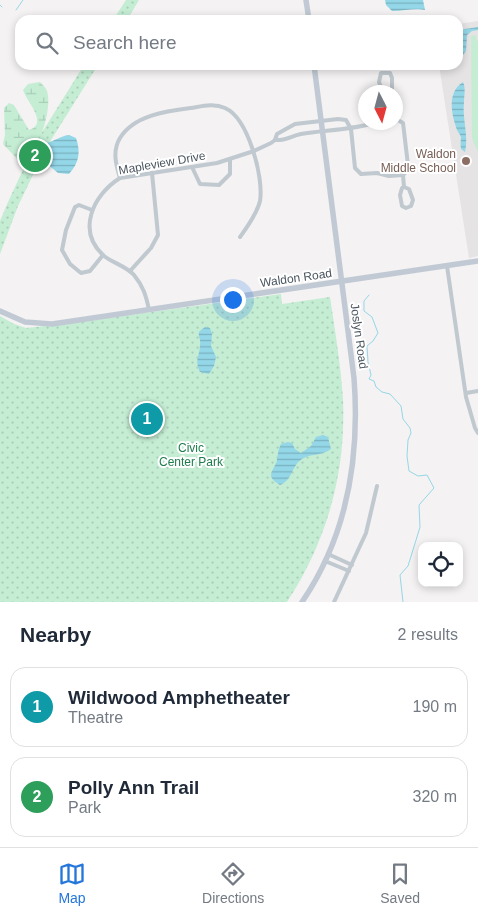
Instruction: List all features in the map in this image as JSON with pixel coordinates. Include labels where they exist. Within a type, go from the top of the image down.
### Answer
[{"type":"street","points":[[306,0],[308,15]]},
{"type":"street","name":"Joslyn Road","points":[[302,602],[328,554],[344,508],[353,469],[356,445],[354,378],[315,70]]},
{"type":"street","points":[[386,72],[390,73],[392,78],[392,89],[387,92],[382,90],[380,82],[381,73],[386,72]]},
{"type":"street","points":[[120,178],[115,159],[116,146],[120,137],[131,126],[156,114],[210,105],[222,107],[232,113],[245,132],[254,151],[260,175],[260,202],[240,237]]},
{"type":"street","name":"Mapleview Drive","points":[[275,140],[277,134],[295,124],[338,119],[346,120],[351,129]]},
{"type":"street","points":[[295,124],[297,135]]},
{"type":"street","points":[[351,129],[355,168],[358,172],[361,174],[378,173],[389,176],[403,175],[407,171],[408,165],[403,125]]},
{"type":"street","name":"Mapleview Drive","points":[[149,310],[144,288],[130,271],[103,255],[97,249],[90,234],[92,210],[102,193],[111,184],[120,178],[230,160],[254,151],[275,140],[283,140],[297,135],[322,131],[358,127]]},
{"type":"street","points":[[192,167],[200,184],[219,185],[230,174],[230,160]]},
{"type":"street","points":[[130,271],[151,248],[158,235],[152,173]]},
{"type":"street","points":[[403,175],[404,187],[400,195],[402,206],[406,208],[411,206],[413,200],[409,189],[404,187]]},
{"type":"street","points":[[92,210],[79,206],[75,207],[66,230],[62,250],[70,264],[81,273],[90,271],[103,255]]},
{"type":"street","name":"Waldon Road","points":[[0,311],[22,321],[45,324],[478,261]]},
{"type":"street","points":[[447,266],[469,410],[478,433]]},
{"type":"street","points":[[466,392],[478,391]]},
{"type":"street","points":[[334,602],[366,533],[377,486]]},
{"type":"street","points":[[328,554],[352,564]]},
{"type":"street","points":[[325,560],[349,571]]},
{"type":"shaded area","name":"Waldon Middle School","points":[[478,21],[478,256],[469,258],[440,70],[463,70],[463,23]]},
{"type":"green space","points":[[126,0],[139,0],[130,15],[116,15]]},
{"type":"green space","points":[[476,35],[477,42],[478,40],[478,152],[472,136],[471,36]]},
{"type":"green space","points":[[81,70],[95,70],[46,148],[18,206],[0,254],[0,221],[36,142]]},
{"type":"green space","points":[[40,82],[46,90],[48,99],[46,120],[33,151],[20,162],[3,144],[5,135],[4,108],[9,103],[14,105],[29,130],[35,127],[37,118],[23,90],[28,84]]},
{"type":"green space","name":"Civic Center Park","points":[[281,294],[282,304],[330,297],[343,400],[341,454],[331,506],[313,555],[287,602],[0,602],[0,316],[26,328]]},
{"type":"water","points":[[385,0],[423,0],[425,10],[392,11],[386,5]]},
{"type":"water","points":[[478,27],[478,30],[472,31],[467,35],[466,51],[463,55],[463,29]]},
{"type":"water","points":[[463,82],[465,90],[465,152],[461,149],[461,137],[452,111],[454,92]]},
{"type":"water","points":[[69,135],[76,138],[78,143],[79,153],[77,161],[69,174],[58,173],[40,158],[47,143]]},
{"type":"water","points":[[205,327],[210,328],[212,334],[211,346],[216,357],[214,366],[209,374],[200,372],[197,364],[200,348],[199,332]]},
{"type":"water","points":[[323,435],[328,437],[331,449],[302,459],[284,483],[280,485],[273,480],[271,474],[281,444],[292,443],[295,449],[301,453],[311,446],[316,437]]},
{"type":"waterway","points":[[16,10],[23,0]]},
{"type":"waterway","points":[[369,295],[364,301],[364,311],[372,317],[378,333],[367,346],[371,375],[369,379],[374,381],[376,387],[382,392],[390,394],[401,406],[403,419],[410,428],[411,433],[408,440],[407,456],[409,471],[418,476],[427,475],[434,488],[419,505],[420,527],[408,566],[400,575],[403,602]]},
{"type":"place","name":"Polly Ann Trail","points":[[35,156]]},
{"type":"place","name":"Waldon Middle School","points":[[466,161]]},
{"type":"place","name":"Wildwood Amphetheater","points":[[147,419]]}]
